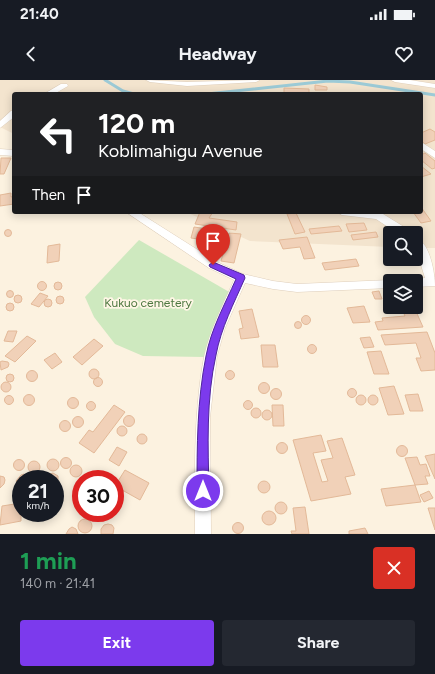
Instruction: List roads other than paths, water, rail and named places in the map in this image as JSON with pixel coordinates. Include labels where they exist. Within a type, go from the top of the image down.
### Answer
[{"type":"street","points":[[150,80],[187,84],[256,80]]},
{"type":"street","points":[[395,80],[435,86]]},
{"type":"street","points":[[52,92],[64,86]]},
{"type":"street","points":[[0,125],[12,116]]},
{"type":"street","points":[[423,146],[435,155]]},
{"type":"street","points":[[0,152],[12,153]]},
{"type":"street","points":[[134,214],[213,265],[241,278],[296,288],[383,284]]},
{"type":"street","points":[[361,214],[380,216],[395,226]]},
{"type":"street","points":[[423,253],[434,282],[423,283]]},
{"type":"street","points":[[203,534],[203,417],[211,356],[219,328],[241,278]]},
{"type":"waterway","points":[[105,80],[127,92]]},
{"type":"waterway","points":[[226,92],[328,81],[350,82],[415,92]]},
{"type":"waterway","points":[[423,93],[435,95]]},
{"type":"park label","name":"Kukuo cemetery","points":[[148,303]]}]
